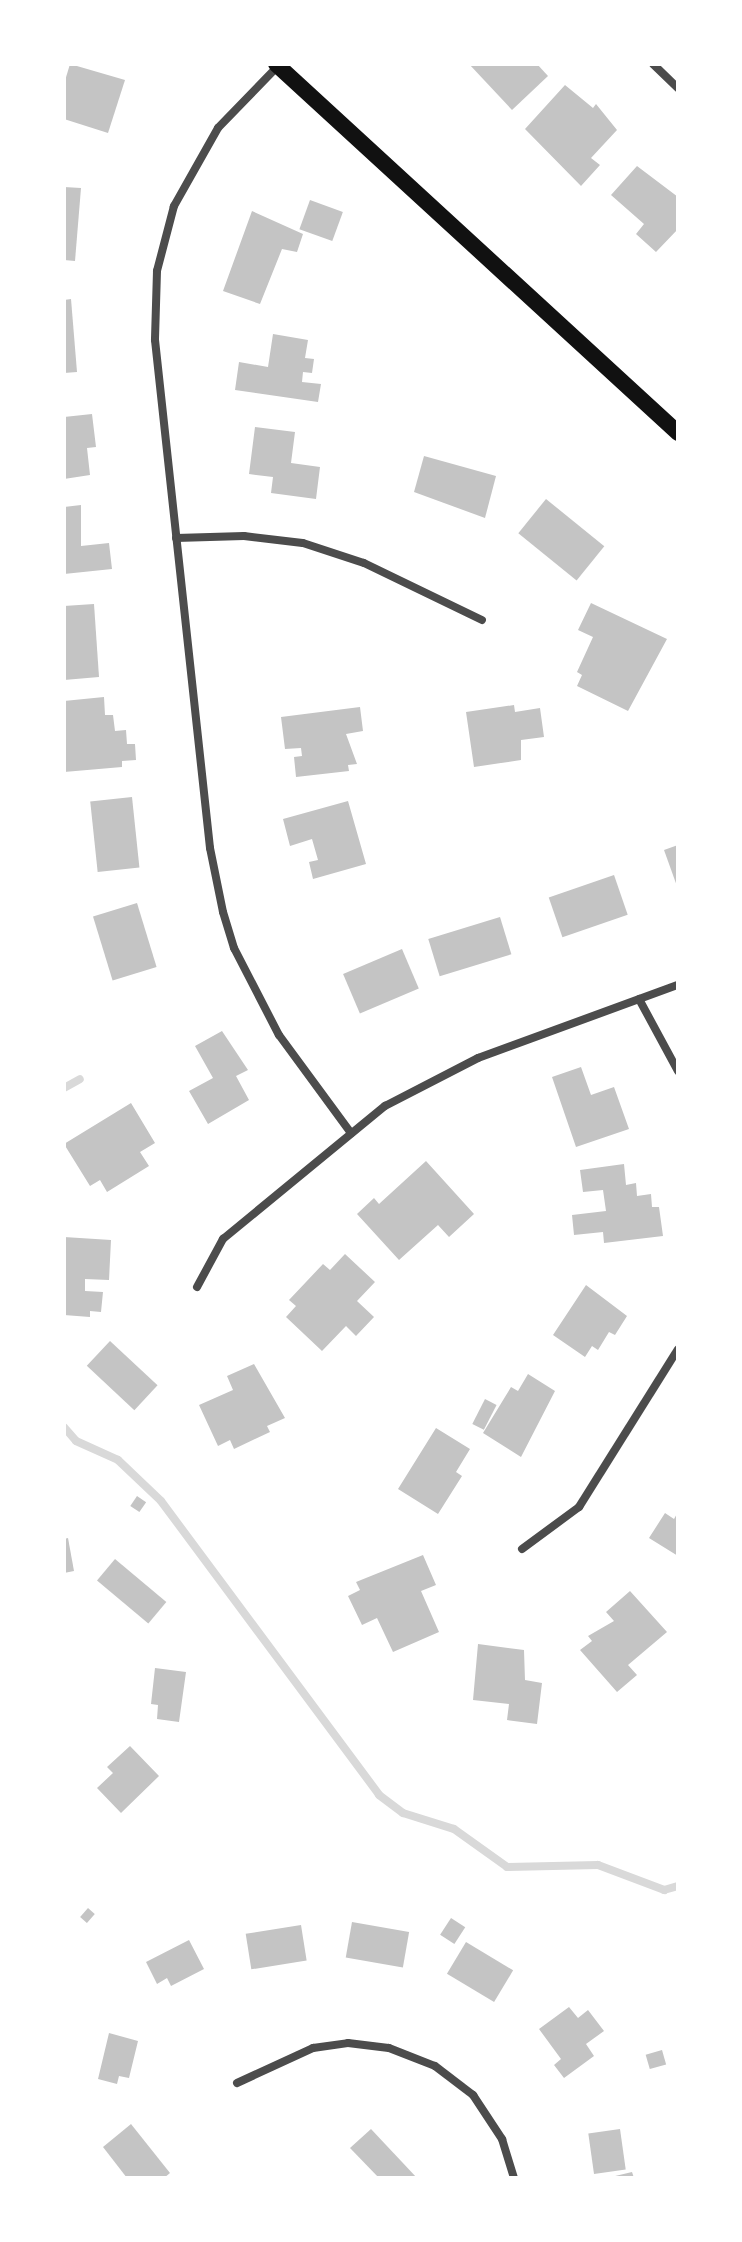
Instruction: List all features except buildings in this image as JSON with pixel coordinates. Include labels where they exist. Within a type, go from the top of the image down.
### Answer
[{"type":"main road","points":[[277,65],[678,433]]},
{"type":"street","points":[[653,64],[678,88]]},
{"type":"street","points":[[277,65],[218,128],[194,165],[174,206],[157,271],[155,340],[210,848],[223,912],[234,948],[279,1035],[351,1133]]},
{"type":"street","points":[[176,538],[244,536],[303,543],[364,563],[482,620]]},
{"type":"street","points":[[197,1287],[223,1239],[351,1133],[434,1078],[678,985]]},
{"type":"street","points":[[639,999],[678,1071]]},
{"type":"street","points":[[522,1549],[579,1507],[678,1349]]},
{"type":"street","points":[[237,2083],[313,2048],[348,2043],[389,2048],[435,2066],[473,2095],[502,2139],[514,2178]]},
{"type":"waterway","points":[[64,1088],[80,1079]]},
{"type":"waterway","points":[[64,1427],[76,1441],[118,1460],[161,1501],[379,1795],[403,1813],[454,1829],[507,1867],[598,1865],[664,1890],[678,1886]]}]
